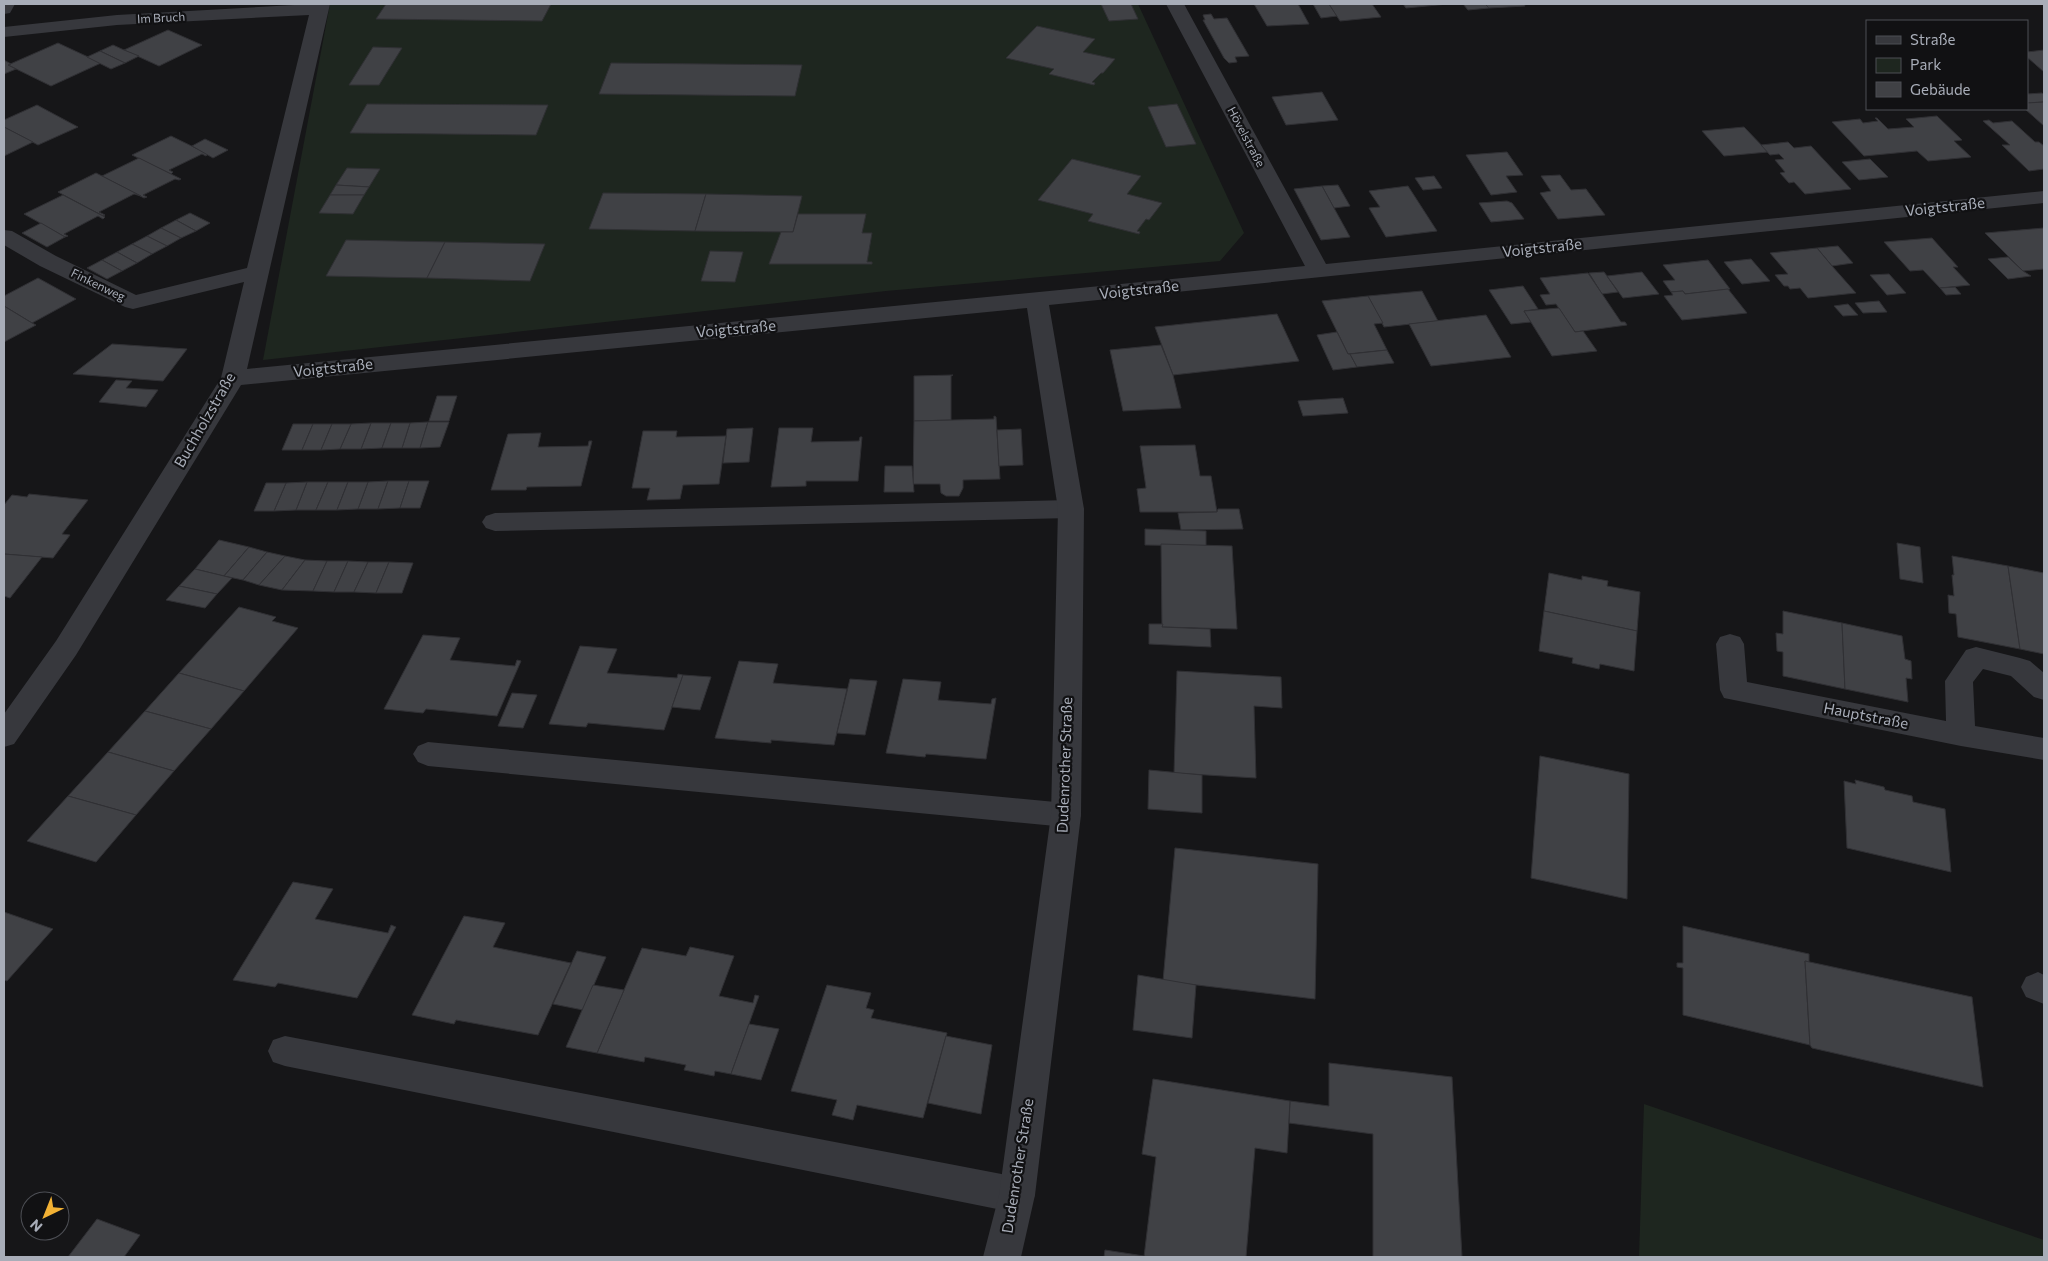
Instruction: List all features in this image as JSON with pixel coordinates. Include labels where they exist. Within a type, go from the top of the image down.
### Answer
[{"type":"street","points":[[4,9],[6,4]]},
{"type":"street","name":"Hövelstraße","points":[[1174,4],[1319,271]]},
{"type":"street","name":"Im Bruch","points":[[4,32],[117,20],[320,6]]},
{"type":"street","name":"Buchholzstraße","points":[[4,736],[66,648],[233,378],[320,6]]},
{"type":"street","name":"Voigtstraße","points":[[233,378],[1037,300],[2044,197]]},
{"type":"street","name":"Finkenweg","points":[[4,236],[48,261],[133,302],[257,272]]},
{"type":"street","name":"Dudenrother Straße","points":[[1002,1257],[1017,1195],[1066,815],[1070,509],[1037,300]]},
{"type":"street","points":[[495,522],[1070,509]]},
{"type":"street","name":"Hauptstraße","points":[[1730,644],[1734,690],[1961,735],[2044,749]]},
{"type":"street","points":[[1961,735],[1959,681],[1976,657],[2020,668],[2044,689]]},
{"type":"street","points":[[428,754],[1066,815]]},
{"type":"street","points":[[285,1051],[1017,1195]]},
{"type":"green space","points":[[330,4],[1138,4],[1244,233],[1220,261],[886,291],[263,360]]},
{"type":"green space","points":[[1644,1104],[2044,1240],[2044,1257],[1639,1257]]},
{"type":"building","points":[[386,4],[551,4],[542,21],[376,19]]},
{"type":"building","points":[[1101,4],[1131,4],[1138,19],[1109,21]]},
{"type":"building","points":[[1254,4],[1298,4],[1309,24],[1267,26]]},
{"type":"building","points":[[1313,4],[1329,4],[1337,16],[1321,18]]},
{"type":"building","points":[[1329,4],[1372,4],[1381,17],[1340,21]]},
{"type":"building","points":[[1403,4],[1448,4],[1406,8]]},
{"type":"building","points":[[1463,4],[1485,4],[1489,8],[1468,10]]},
{"type":"building","points":[[1485,4],[1524,4],[1525,6],[1489,8]]},
{"type":"building","points":[[1211,14],[1214,19],[1227,18],[1249,56],[1235,57],[1237,62],[1229,63],[1224,58],[1203,20],[1205,20],[1203,15]]},
{"type":"building","points":[[1037,26],[1095,39],[1083,52],[1115,59],[1092,82],[1095,83],[1094,85],[1049,74],[1054,69],[1006,58]]},
{"type":"building","points":[[168,30],[202,45],[159,66],[124,50]]},
{"type":"building","points":[[58,43],[101,63],[51,86],[8,65]]},
{"type":"building","points":[[113,45],[139,56],[125,63],[100,51]]},
{"type":"building","points":[[373,47],[402,48],[379,85],[349,85]]},
{"type":"building","points":[[2044,50],[2044,72],[2028,58],[2028,52]]},
{"type":"building","points":[[100,51],[125,63],[111,69],[87,57]]},
{"type":"building","points":[[4,60],[11,64],[8,65],[16,69],[4,74]]},
{"type":"building","points":[[611,63],[802,65],[795,96],[599,94]]},
{"type":"building","points":[[1322,92],[1338,120],[1286,125],[1272,97]]},
{"type":"building","points":[[2042,93],[2044,95],[2044,102],[2028,103],[2028,94]]},
{"type":"building","points":[[2044,102],[2044,126],[2026,110],[2028,110],[2028,103]]},
{"type":"building","points":[[367,104],[548,105],[536,135],[350,133]]},
{"type":"building","points":[[1177,104],[1196,144],[1166,147],[1148,107]]},
{"type":"building","points":[[37,105],[78,127],[38,145],[4,127],[4,120]]},
{"type":"building","points":[[1937,116],[1962,140],[1954,141],[1971,157],[1928,161],[1917,151],[1864,156],[1832,122],[1860,119],[1863,123],[1878,121],[1875,118],[1877,118],[1888,129],[1914,127],[1906,119]]},
{"type":"building","points":[[1989,120],[1993,123],[2012,121],[2035,142],[2039,142],[2044,146],[2044,169],[2029,171],[2002,145],[2010,145],[1983,121]]},
{"type":"building","points":[[4,127],[33,142],[4,156]]},
{"type":"building","points":[[1744,127],[1768,152],[1724,156],[1702,131]]},
{"type":"building","points":[[171,136],[208,154],[206,156],[202,154],[169,170],[173,172],[171,174],[132,155]]},
{"type":"building","points":[[205,139],[228,150],[213,158],[192,146]]},
{"type":"building","points":[[1788,142],[1794,148],[1811,146],[1851,189],[1805,194],[1794,182],[1789,183],[1780,173],[1785,172],[1775,160],[1784,159],[1779,154],[1770,155],[1761,145]]},
{"type":"building","points":[[1507,152],[1523,175],[1506,176],[1517,192],[1491,195],[1466,155]]},
{"type":"building","points":[[139,158],[181,179],[175,179],[143,195],[147,197],[144,198],[102,176]]},
{"type":"building","points":[[1072,159],[1141,176],[1127,194],[1162,203],[1149,220],[1146,219],[1137,231],[1140,232],[1139,234],[1088,221],[1093,214],[1038,200]]},
{"type":"building","points":[[1870,159],[1888,177],[1859,180],[1842,162]]},
{"type":"building","points":[[347,168],[380,169],[369,187],[336,185]]},
{"type":"building","points":[[96,173],[141,196],[134,194],[99,212],[105,215],[103,216],[58,192]]},
{"type":"building","points":[[1560,175],[1571,190],[1586,189],[1605,215],[1558,219],[1540,193],[1551,191],[1541,176]]},
{"type":"building","points":[[1434,176],[1442,188],[1423,190],[1415,178]]},
{"type":"building","points":[[336,185],[369,187],[364,195],[330,195]]},
{"type":"building","points":[[1338,185],[1350,206],[1334,208],[1322,186]]},
{"type":"building","points":[[1322,186],[1350,237],[1321,240],[1294,189]]},
{"type":"building","points":[[1408,186],[1437,231],[1386,237],[1369,208],[1380,207],[1369,191]]},
{"type":"building","points":[[603,193],[706,194],[695,231],[589,229]]},
{"type":"building","points":[[706,194],[802,196],[793,232],[695,231]]},
{"type":"building","points":[[63,195],[105,217],[103,219],[98,216],[64,234],[68,236],[65,237],[24,214]]},
{"type":"building","points":[[330,195],[364,195],[353,214],[319,213]]},
{"type":"building","points":[[1507,201],[1512,203],[1524,219],[1491,222],[1479,203]]},
{"type":"building","points":[[190,213],[210,223],[196,231],[176,220]]},
{"type":"building","points":[[798,214],[866,214],[862,233],[872,233],[867,262],[872,262],[872,264],[769,264],[781,232],[793,232]]},
{"type":"building","points":[[176,220],[196,231],[181,238],[161,228]]},
{"type":"building","points":[[41,223],[65,237],[47,247],[22,233]]},
{"type":"building","points":[[161,228],[181,238],[167,246],[147,236]]},
{"type":"building","points":[[2044,228],[2044,269],[2023,271],[1985,233]]},
{"type":"building","points":[[147,236],[167,246],[152,254],[132,244]]},
{"type":"building","points":[[1932,238],[1958,267],[1953,267],[1970,285],[1940,288],[1923,270],[1910,271],[1884,242]]},
{"type":"building","points":[[346,240],[445,242],[427,278],[326,276]]},
{"type":"building","points":[[445,242],[545,244],[530,281],[427,278]]},
{"type":"building","points":[[132,244],[152,254],[137,263],[117,252]]},
{"type":"building","points":[[1838,246],[1853,263],[1832,266],[1817,248]]},
{"type":"building","points":[[1817,248],[1856,293],[1808,298],[1800,288],[1790,289],[1788,286],[1784,286],[1775,275],[1788,274],[1770,253]]},
{"type":"building","points":[[710,251],[743,252],[735,282],[701,281]]},
{"type":"building","points":[[117,252],[137,263],[122,271],[102,260]]},
{"type":"building","points":[[2008,257],[2031,276],[2008,279],[1988,259]]},
{"type":"building","points":[[1751,259],[1770,281],[1742,284],[1724,262]]},
{"type":"building","points":[[102,260],[122,271],[107,279],[87,268]]},
{"type":"building","points":[[1708,260],[1730,289],[1685,294],[1683,291],[1671,292],[1663,281],[1675,280],[1663,265]]},
{"type":"building","points":[[1604,272],[1618,292],[1602,294],[1589,273]]},
{"type":"building","points":[[1642,272],[1659,294],[1623,298],[1607,276]]},
{"type":"building","points":[[1588,273],[1621,322],[1625,322],[1627,325],[1575,332],[1556,304],[1546,305],[1540,295],[1550,294],[1540,278]]},
{"type":"building","points":[[1889,274],[1906,293],[1887,295],[1870,275]]},
{"type":"building","points":[[38,278],[76,299],[32,323],[4,306],[4,296]]},
{"type":"building","points":[[1523,286],[1538,309],[1524,311],[1531,322],[1511,324],[1489,290]]},
{"type":"building","points":[[1955,287],[1961,294],[1946,295],[1940,288]]},
{"type":"building","points":[[1728,289],[1747,313],[1682,320],[1664,296],[1673,295],[1671,292],[1683,291],[1685,294]]},
{"type":"building","points":[[1422,291],[1438,321],[1384,327],[1368,296]]},
{"type":"building","points":[[1368,296],[1383,323],[1374,324],[1387,350],[1348,354],[1322,301]]},
{"type":"building","points":[[1879,301],[1887,312],[1863,313],[1855,303]]},
{"type":"building","points":[[1848,304],[1858,315],[1843,316],[1834,306]]},
{"type":"building","points":[[4,306],[32,323],[36,325],[4,342]]},
{"type":"building","points":[[1559,308],[1575,332],[1583,331],[1597,351],[1552,356],[1524,311]]},
{"type":"building","points":[[1277,314],[1299,361],[1173,375],[1155,327]]},
{"type":"building","points":[[1486,315],[1511,357],[1431,366],[1409,324]]},
{"type":"building","points":[[1337,332],[1357,367],[1333,370],[1317,335]]},
{"type":"building","points":[[112,344],[187,349],[163,381],[73,374]]},
{"type":"building","points":[[1161,345],[1173,375],[1181,408],[1123,411],[1110,350]]},
{"type":"building","points":[[1387,350],[1394,363],[1357,367],[1350,354]]},
{"type":"building","points":[[953,375],[951,376],[951,420],[914,421],[914,376]]},
{"type":"building","points":[[116,380],[132,381],[126,388],[158,390],[146,407],[99,402]]},
{"type":"building","points":[[437,396],[457,396],[449,421],[429,421]]},
{"type":"building","points":[[1343,398],[1348,413],[1303,416],[1298,401]]},
{"type":"building","points":[[994,416],[996,417],[1000,479],[963,480],[963,488],[959,496],[946,496],[941,493],[940,484],[913,484],[914,421],[994,419]]},
{"type":"building","points":[[428,422],[420,448],[402,448],[410,423]]},
{"type":"building","points":[[428,422],[449,422],[440,447],[420,448]]},
{"type":"building","points":[[371,423],[391,423],[382,448],[361,449]]},
{"type":"building","points":[[371,423],[361,449],[340,449],[351,424]]},
{"type":"building","points":[[391,423],[410,423],[402,448],[382,448]]},
{"type":"building","points":[[293,424],[313,424],[302,450],[282,450]]},
{"type":"building","points":[[313,424],[332,424],[321,450],[302,450]]},
{"type":"building","points":[[332,424],[351,424],[340,449],[321,450]]},
{"type":"building","points":[[753,428],[749,462],[723,463],[727,429]]},
{"type":"building","points":[[779,428],[813,428],[811,442],[859,441],[860,437],[862,437],[858,481],[806,481],[806,486],[771,487]]},
{"type":"building","points":[[1021,429],[1023,465],[999,466],[997,430]]},
{"type":"building","points":[[643,431],[677,431],[676,437],[726,436],[719,484],[683,485],[680,499],[647,500],[650,488],[632,488]]},
{"type":"building","points":[[541,433],[538,447],[588,446],[589,441],[592,441],[581,486],[527,487],[526,490],[491,490],[508,434]]},
{"type":"building","points":[[1195,445],[1200,476],[1211,476],[1217,512],[1140,512],[1137,489],[1146,488],[1140,446]]},
{"type":"building","points":[[885,466],[912,466],[914,492],[884,492]]},
{"type":"building","points":[[388,481],[378,509],[358,509],[368,482]]},
{"type":"building","points":[[388,481],[409,481],[400,508],[378,509]]},
{"type":"building","points":[[409,481],[429,481],[420,508],[400,508]]},
{"type":"building","points":[[307,482],[328,482],[316,510],[296,510]]},
{"type":"building","points":[[307,482],[296,510],[274,511],[286,483]]},
{"type":"building","points":[[328,482],[348,482],[337,510],[316,510]]},
{"type":"building","points":[[348,482],[368,482],[358,509],[337,510]]},
{"type":"building","points":[[266,483],[286,483],[274,511],[254,511]]},
{"type":"building","points":[[29,494],[88,500],[62,534],[70,535],[53,558],[4,554],[4,505],[12,495],[27,497]]},
{"type":"building","points":[[1218,509],[1239,509],[1243,529],[1181,530],[1178,513],[1217,512]]},
{"type":"building","points":[[1145,529],[1206,531],[1206,546],[1145,545]]},
{"type":"building","points":[[219,540],[249,547],[224,576],[195,569]]},
{"type":"building","points":[[1897,543],[1920,547],[1923,583],[1900,579]]},
{"type":"building","points":[[1161,544],[1232,546],[1237,629],[1162,627]]},
{"type":"building","points":[[249,547],[267,552],[243,580],[224,576]]},
{"type":"building","points":[[267,552],[285,556],[259,585],[243,580]]},
{"type":"building","points":[[4,554],[42,557],[10,598],[4,596]]},
{"type":"building","points":[[285,556],[305,560],[282,590],[259,585]]},
{"type":"building","points":[[1952,556],[2008,566],[2020,649],[1958,637],[1956,614],[1949,613],[1948,595],[1954,596]]},
{"type":"building","points":[[305,560],[327,561],[313,591],[282,590]]},
{"type":"building","points":[[327,561],[348,561],[334,592],[313,591]]},
{"type":"building","points":[[348,561],[368,562],[354,592],[334,592]]},
{"type":"building","points":[[368,562],[389,562],[376,593],[354,592]]},
{"type":"building","points":[[389,562],[413,563],[402,593],[376,593]]},
{"type":"building","points":[[2008,566],[2044,573],[2044,654],[2020,649]]},
{"type":"building","points":[[195,569],[232,578],[217,594],[179,586]]},
{"type":"building","points":[[1549,573],[1582,580],[1582,576],[1608,581],[1607,586],[1640,592],[1637,631],[1544,611]]},
{"type":"building","points":[[179,586],[217,594],[205,608],[166,600]]},
{"type":"building","points":[[239,607],[276,617],[272,621],[298,628],[244,691],[179,673]]},
{"type":"building","points":[[1544,611],[1637,631],[1634,671],[1600,664],[1599,669],[1572,663],[1573,658],[1539,651]]},
{"type":"building","points":[[1783,611],[1842,623],[1845,689],[1783,676],[1783,652],[1777,651],[1776,633],[1783,634]]},
{"type":"building","points":[[1842,623],[1902,636],[1905,659],[1911,661],[1912,679],[1906,678],[1908,702],[1845,689]]},
{"type":"building","points":[[1149,624],[1163,624],[1162,627],[1210,629],[1211,647],[1149,644]]},
{"type":"building","points":[[423,635],[460,638],[450,660],[515,666],[517,660],[521,661],[497,716],[426,709],[423,713],[384,709]]},
{"type":"building","points":[[580,646],[617,649],[607,673],[677,678],[678,674],[683,675],[664,730],[588,723],[586,727],[549,724]]},
{"type":"building","points":[[739,661],[778,664],[773,683],[847,689],[834,745],[771,740],[771,743],[715,738]]},
{"type":"building","points":[[1177,671],[1281,677],[1282,708],[1254,706],[1256,778],[1174,773]]},
{"type":"building","points":[[179,673],[244,691],[211,729],[145,711]]},
{"type":"building","points":[[683,675],[711,677],[700,710],[672,707]]},
{"type":"building","points":[[850,679],[877,681],[865,735],[837,733]]},
{"type":"building","points":[[903,679],[941,682],[938,700],[991,704],[992,699],[996,698],[986,759],[926,754],[925,757],[886,753]]},
{"type":"building","points":[[512,693],[537,695],[523,728],[498,726]]},
{"type":"building","points":[[145,711],[211,729],[174,771],[108,752]]},
{"type":"building","points":[[108,752],[174,771],[136,815],[68,796]]},
{"type":"building","points":[[1540,756],[1629,774],[1627,899],[1531,878]]},
{"type":"building","points":[[1149,770],[1202,775],[1202,813],[1148,809]]},
{"type":"building","points":[[1855,780],[1884,787],[1885,790],[1912,796],[1913,802],[1945,809],[1951,872],[1847,848],[1844,781],[1856,784]]},
{"type":"building","points":[[68,796],[136,815],[96,862],[27,841]]},
{"type":"building","points":[[1175,848],[1318,864],[1315,999],[1163,981]]},
{"type":"building","points":[[293,882],[333,889],[315,919],[388,933],[391,925],[396,927],[357,998],[278,983],[275,987],[233,980]]},
{"type":"building","points":[[4,912],[53,929],[7,981],[4,980]]},
{"type":"building","points":[[464,916],[505,923],[493,947],[571,963],[538,1035],[456,1020],[454,1024],[412,1015]]},
{"type":"building","points":[[1683,926],[1809,954],[1809,962],[1805,961],[1810,1045],[1683,1015],[1683,968],[1677,967],[1677,963],[1683,963]]},
{"type":"building","points":[[690,947],[734,956],[719,996],[753,1003],[755,995],[759,996],[731,1074],[715,1071],[714,1076],[684,1070],[686,1065],[645,1057],[644,1062],[597,1053],[642,948],[686,956]]},
{"type":"building","points":[[577,951],[606,957],[583,1010],[553,1004]]},
{"type":"building","points":[[1805,961],[1972,997],[1983,1087],[1812,1048],[1810,1045]]},
{"type":"building","points":[[1138,975],[1196,985],[1192,1038],[1133,1030]]},
{"type":"building","points":[[593,985],[624,990],[597,1053],[566,1047]]},
{"type":"building","points":[[827,985],[871,993],[866,1008],[874,1010],[871,1018],[947,1033],[923,1118],[857,1105],[853,1120],[832,1115],[837,1100],[791,1091]]},
{"type":"building","points":[[749,1024],[779,1029],[761,1080],[731,1074]]},
{"type":"building","points":[[946,1036],[992,1045],[981,1114],[928,1103]]},
{"type":"building","points":[[1329,1063],[1452,1077],[1462,1257],[1373,1257],[1373,1134],[1289,1123],[1290,1101],[1329,1106]]},
{"type":"building","points":[[1153,1079],[1290,1101],[1287,1153],[1255,1148],[1246,1257],[1144,1257],[1156,1157],[1142,1154]]},
{"type":"building","points":[[97,1219],[140,1235],[124,1257],[68,1257]]},
{"type":"building","points":[[1105,1250],[1144,1256],[1144,1257],[1104,1257]]}]
